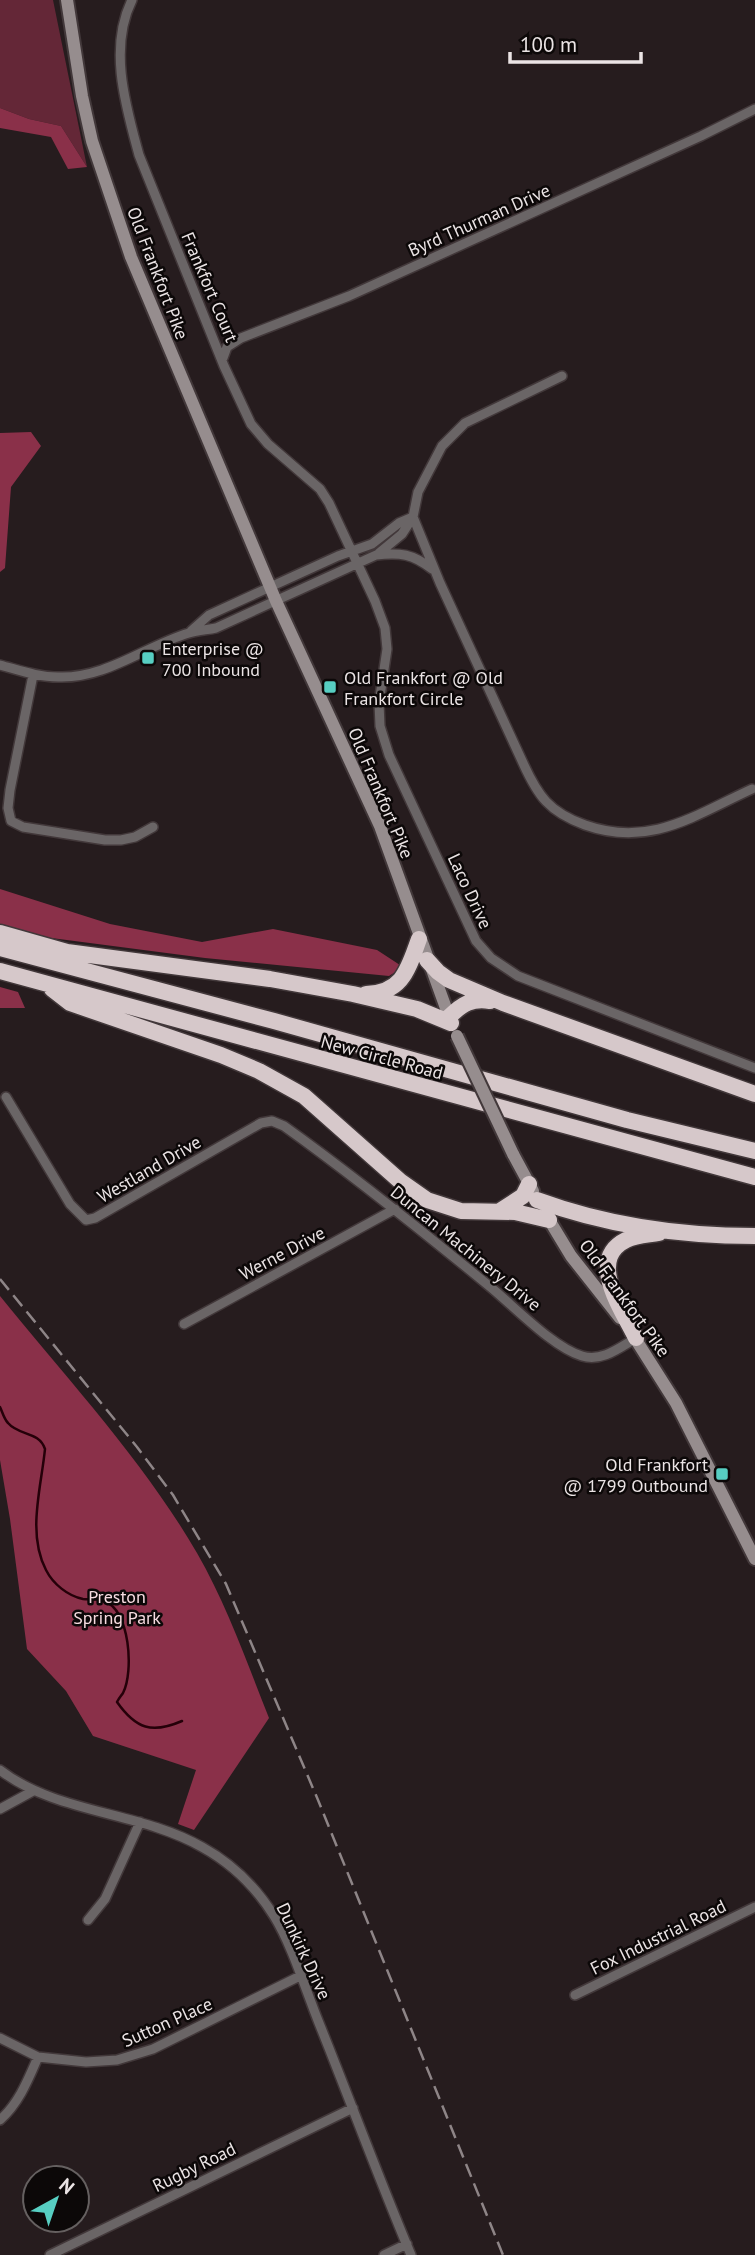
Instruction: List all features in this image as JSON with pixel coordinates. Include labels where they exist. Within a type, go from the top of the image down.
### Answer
[{"type":"highway","points":[[0,933],[67,952],[270,979],[353,994],[417,1009],[453,1025],[458,1008],[473,1000],[503,1003]]},
{"type":"highway","points":[[353,994],[379,993],[392,988],[408,970],[419,939]]},
{"type":"highway","name":"New Circle Road","points":[[0,948],[627,1120],[755,1151]]},
{"type":"highway","points":[[427,960],[449,980],[503,1003],[755,1094]]},
{"type":"highway","name":"New Circle Road","points":[[0,971],[755,1177]]},
{"type":"highway","points":[[44,983],[70,1003],[260,1071],[304,1097],[422,1198],[461,1211],[515,1212],[549,1220]]},
{"type":"highway","points":[[498,1212],[523,1196],[529,1184]]},
{"type":"highway","points":[[537,1200],[569,1212],[603,1220],[671,1230],[755,1236]]},
{"type":"highway","points":[[636,1338],[608,1280],[609,1260],[613,1251],[625,1241],[671,1230]]},
{"type":"main road","name":"Old Frankfort Pike","points":[[67,0],[82,96],[103,177],[151,307],[276,601],[380,826],[419,939],[453,1025],[537,1200],[571,1256],[636,1338],[676,1403],[755,1559]]},
{"type":"street","name":"Frankfort Court","points":[[132,0],[123,25],[120,48],[129,119],[157,202],[251,424],[268,444],[320,489],[357,562]]},
{"type":"street","name":"Byrd Thurman Drive","points":[[223,360],[226,347],[242,338],[349,296],[689,142],[755,109]]},
{"type":"street","points":[[376,555],[402,534],[413,517],[418,492],[442,446],[465,423],[562,376]]},
{"type":"street","points":[[189,633],[209,615],[372,544],[399,523],[413,517]]},
{"type":"street","points":[[413,517],[434,570],[536,792],[556,810],[574,821],[603,831],[643,834],[668,827],[752,789]]},
{"type":"street","points":[[0,664],[33,674],[59,677],[104,669],[189,633],[216,628],[376,555],[401,552],[419,558],[434,570]]},
{"type":"street","name":"Laco Drive","points":[[357,562],[385,628],[387,649],[379,703],[382,735],[481,948],[499,965],[518,976],[754,1067]]},
{"type":"street","points":[[33,674],[10,790],[8,808],[11,821],[23,827],[106,840],[135,837],[153,827]]},
{"type":"street","name":"Westland Drive","points":[[6,1097],[70,1204],[86,1220],[95,1218],[261,1123],[272,1121],[284,1126]]},
{"type":"street","name":"Duncan Machinery Drive","points":[[284,1126],[395,1209],[571,1351],[583,1356],[607,1355],[636,1338]]},
{"type":"street","name":"Werne Drive","points":[[184,1324],[395,1209]]},
{"type":"street","name":"Dunkirk Drive","points":[[0,1770],[33,1791],[140,1822],[203,1847],[241,1875],[260,1896],[275,1918],[300,1976],[411,2255]]},
{"type":"street","points":[[0,1809],[33,1791]]},
{"type":"street","points":[[88,1920],[105,1899],[140,1822]]},
{"type":"street","name":"Fox Industrial Road","points":[[575,1995],[755,1907]]},
{"type":"street","name":"Sutton Place","points":[[0,2038],[38,2057],[86,2062],[117,2060],[153,2049],[300,1976]]},
{"type":"street","points":[[0,2120],[21,2094],[38,2057]]},
{"type":"street","name":"Rugby Road","points":[[50,2255],[353,2108]]},
{"type":"street","points":[[384,2255],[407,2244]]},
{"type":"shaded area","points":[[0,0],[53,0],[87,167],[61,126],[29,119],[0,108]]},
{"type":"green space","points":[[0,108],[29,119],[61,126],[87,167],[68,169],[51,137],[0,128]]},
{"type":"green space","points":[[31,432],[41,446],[11,487],[5,568],[0,572],[0,433]]},
{"type":"green space","points":[[0,889],[110,924],[202,942],[273,929],[377,950],[403,967],[389,976],[205,958],[13,933],[0,930]]},
{"type":"green space","points":[[0,987],[18,992],[25,1008],[0,1008]]},
{"type":"green space","name":"Preston Spring Park","points":[[0,1296],[129,1453],[176,1519],[218,1593],[269,1718],[194,1830],[178,1824],[196,1770],[93,1736],[66,1691],[27,1649],[0,1460]]},
{"type":"waterway","points":[[0,1407],[8,1423],[34,1436],[45,1449],[36,1526],[40,1556],[46,1570],[57,1585],[67,1592],[83,1599],[104,1601],[113,1606],[124,1628],[129,1657],[128,1671],[123,1693],[117,1702],[131,1718],[145,1726],[162,1727],[182,1721]]},
{"type":"railway","points":[[0,1279],[173,1495],[226,1584],[318,1800],[503,2255]]},
{"type":"place","name":"Enterprise @ 700 Inbound","points":[[148,658]]},
{"type":"place","name":"Old Frankfort @ Old Frankfort Circle","points":[[330,687]]},
{"type":"place","name":"Old Frankfort @ 1799 Outbound","points":[[722,1474]]}]
